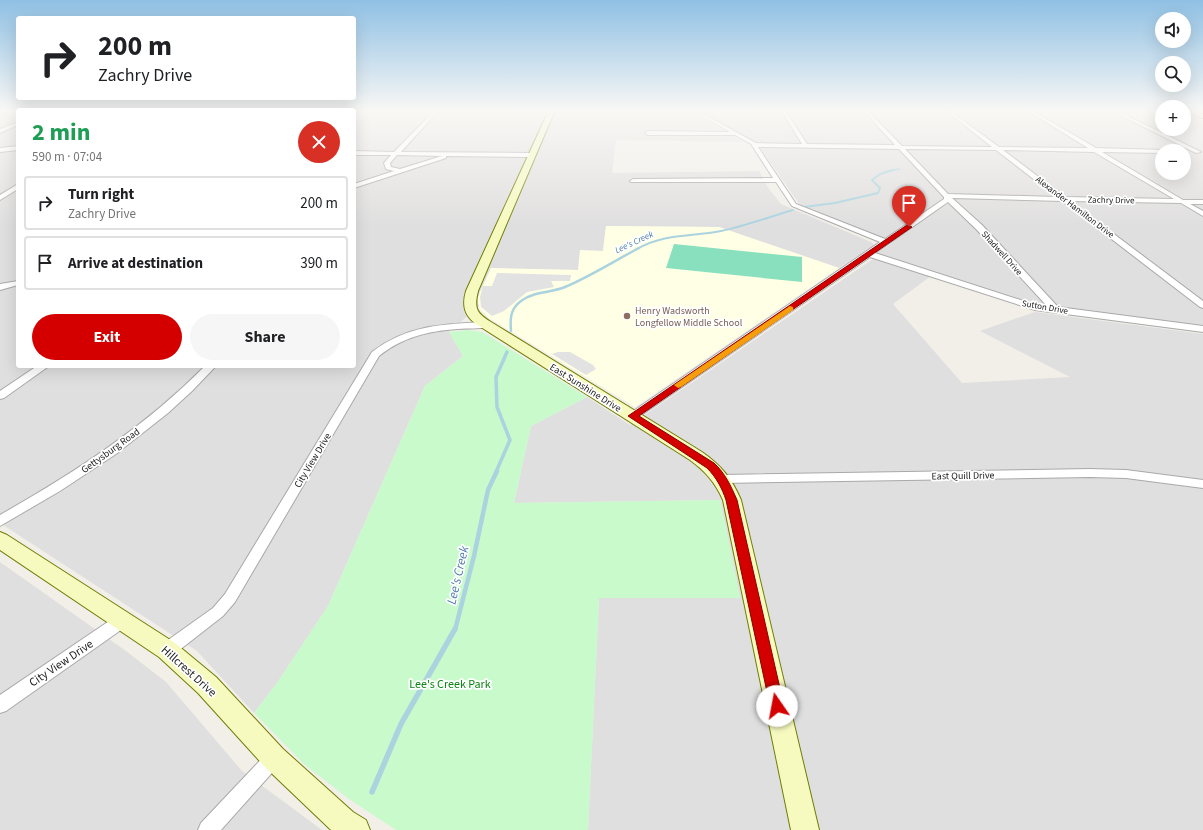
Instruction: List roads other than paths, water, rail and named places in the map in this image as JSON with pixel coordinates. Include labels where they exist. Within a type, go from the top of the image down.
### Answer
[{"type":"street","points":[[0,150],[11,149]]},
{"type":"street","points":[[400,149],[387,163],[387,166],[400,172]]},
{"type":"street","name":"East Sunshine Drive","points":[[534,149],[469,301],[471,312],[486,325],[633,416],[710,466],[722,479],[732,500],[805,830]]},
{"type":"street","points":[[756,149],[793,203],[798,208],[886,242]]},
{"type":"street","name":"Shadwell Drive","points":[[902,149],[947,197],[979,227],[1056,310]]},
{"type":"street","name":"Alexander Hamilton Drive","points":[[999,149],[1203,305]]},
{"type":"street","points":[[1034,149],[1155,151]]},
{"type":"street","points":[[1095,150],[1203,214]]},
{"type":"street","points":[[356,152],[531,156]]},
{"type":"street","points":[[356,185],[454,154]]},
{"type":"street","points":[[634,181],[777,180]]},
{"type":"street","points":[[0,198],[16,187]]},
{"type":"street","points":[[633,416],[947,200],[947,197]]},
{"type":"street","name":"Zachry Drive","points":[[947,197],[1203,202]]},
{"type":"street","name":"Sutton Drive","points":[[869,254],[1024,304],[1056,310],[1203,329]]},
{"type":"street","points":[[0,287],[16,284]]},
{"type":"street","name":"City View Drive","points":[[167,650],[218,612],[230,598],[375,354],[385,345],[399,337],[419,331],[444,327],[486,325]]},
{"type":"street","points":[[0,396],[41,368]]},
{"type":"street","name":"Gettysburg Road","points":[[0,521],[36,501],[95,463],[153,420],[182,395],[209,368]]},
{"type":"street","name":"East Quill Drive","points":[[722,479],[1090,473],[1126,474],[1203,484]]},
{"type":"street","name":"Hillcrest Drive","points":[[0,540],[167,650],[207,685],[274,758],[343,822],[356,830]]},
{"type":"street","name":"City View Drive","points":[[0,705],[123,620]]},
{"type":"street","points":[[208,830],[274,758]]},
{"type":"waterway","name":"Lee's Creek","points":[[892,170],[899,169]]},
{"type":"waterway","name":"Lee's Creek","points":[[804,207],[835,203],[878,193],[880,188],[872,180],[880,174],[892,170]]},
{"type":"waterway","name":"Lee's Creek","points":[[888,171],[892,170]]},
{"type":"waterway","name":"Lee's Creek","points":[[639,248],[658,240],[721,231],[793,210]]},
{"type":"waterway","name":"Lee's Creek","points":[[511,331],[512,314],[517,304],[521,301],[531,295],[560,289],[575,283],[639,248]]},
{"type":"waterway","name":"Lee's Creek","points":[[496,472],[510,440],[497,407],[496,377],[507,352]]},
{"type":"waterway","name":"Lee's Creek","points":[[455,630],[474,556],[488,490],[497,471]]},
{"type":"waterway","name":"Lee's Creek","points":[[372,792],[401,724],[455,629]]},
{"type":"place","name":"Henry Wadsworth Longfellow Middle School","points":[[627,316]]},
{"type":"park label","name":"Lee's Creek Park","points":[[450,684]]}]
